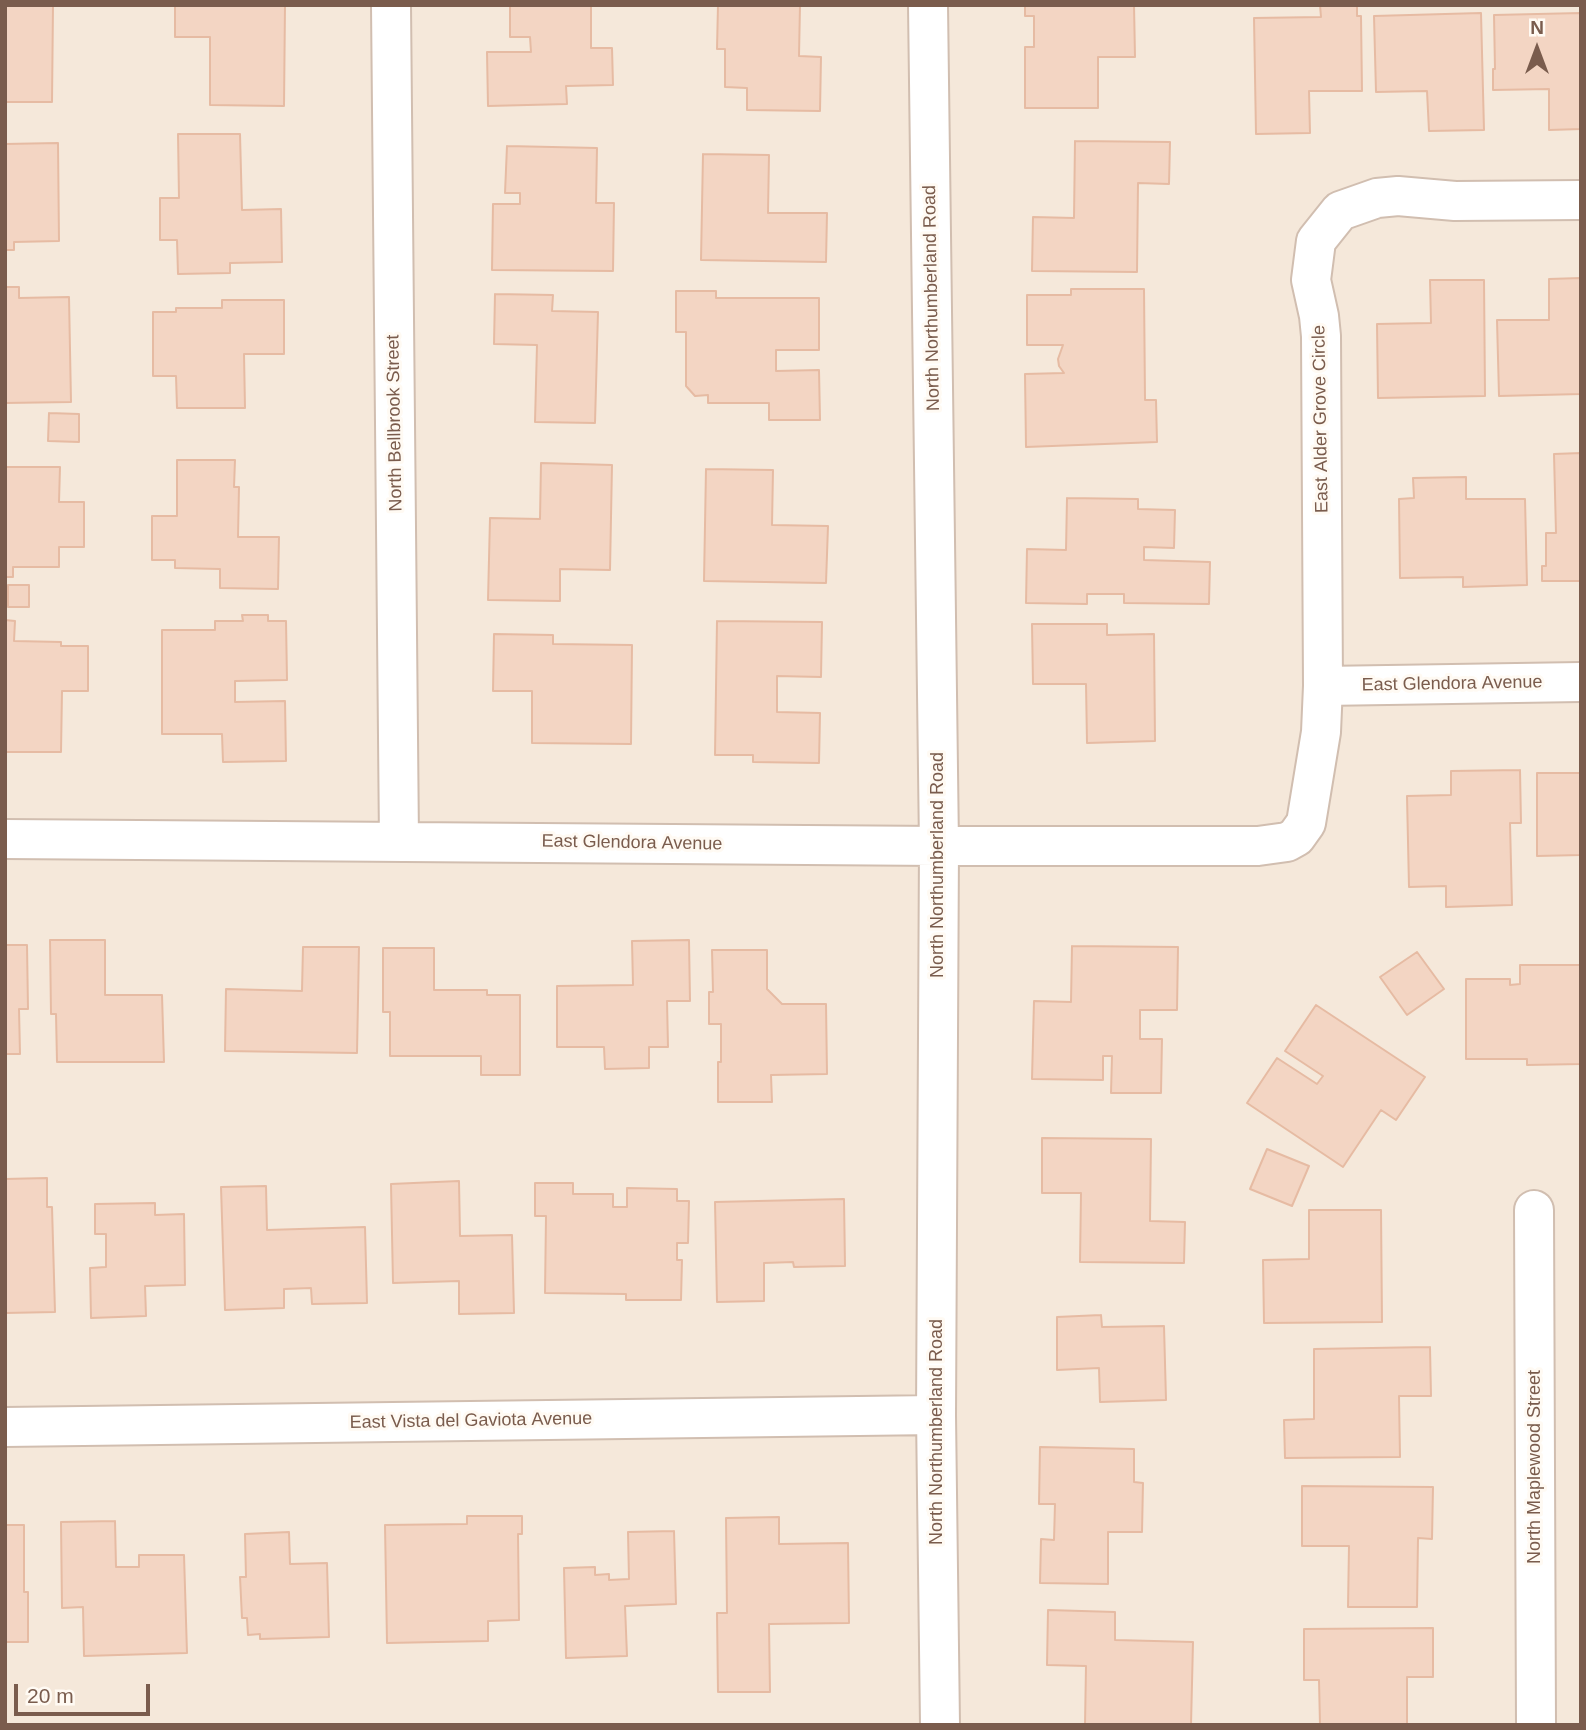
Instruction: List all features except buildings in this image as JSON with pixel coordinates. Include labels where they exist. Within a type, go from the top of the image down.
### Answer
[{"type":"street","name":"North Bellbrook Street","points":[[391,5],[398,840]]},
{"type":"street","name":"North Northumberland Road","points":[[928,5],[939,846],[936,1415],[940,1725]]},
{"type":"street","name":"East Alder Grove Circle","points":[[1258,846],[1287,842],[1296,837],[1306,823],[1321,732],[1321,336],[1320,316],[1311,280],[1316,240],[1340,211],[1377,198],[1398,196],[1455,201],[1581,200]]},
{"type":"street","name":"East Glendora Avenue","points":[[1323,686],[1581,682]]},
{"type":"street","name":"East Glendora Avenue","points":[[5,839],[1258,846]]},
{"type":"street","name":"North Maplewood Street","points":[[1534,1210],[1536,1725]]},
{"type":"street","name":"East Vista del Gaviota Avenue","points":[[5,1427],[936,1415]]},
{"type":"shaded area","points":[[5,5],[1581,5],[1581,1725],[5,1725]]}]
